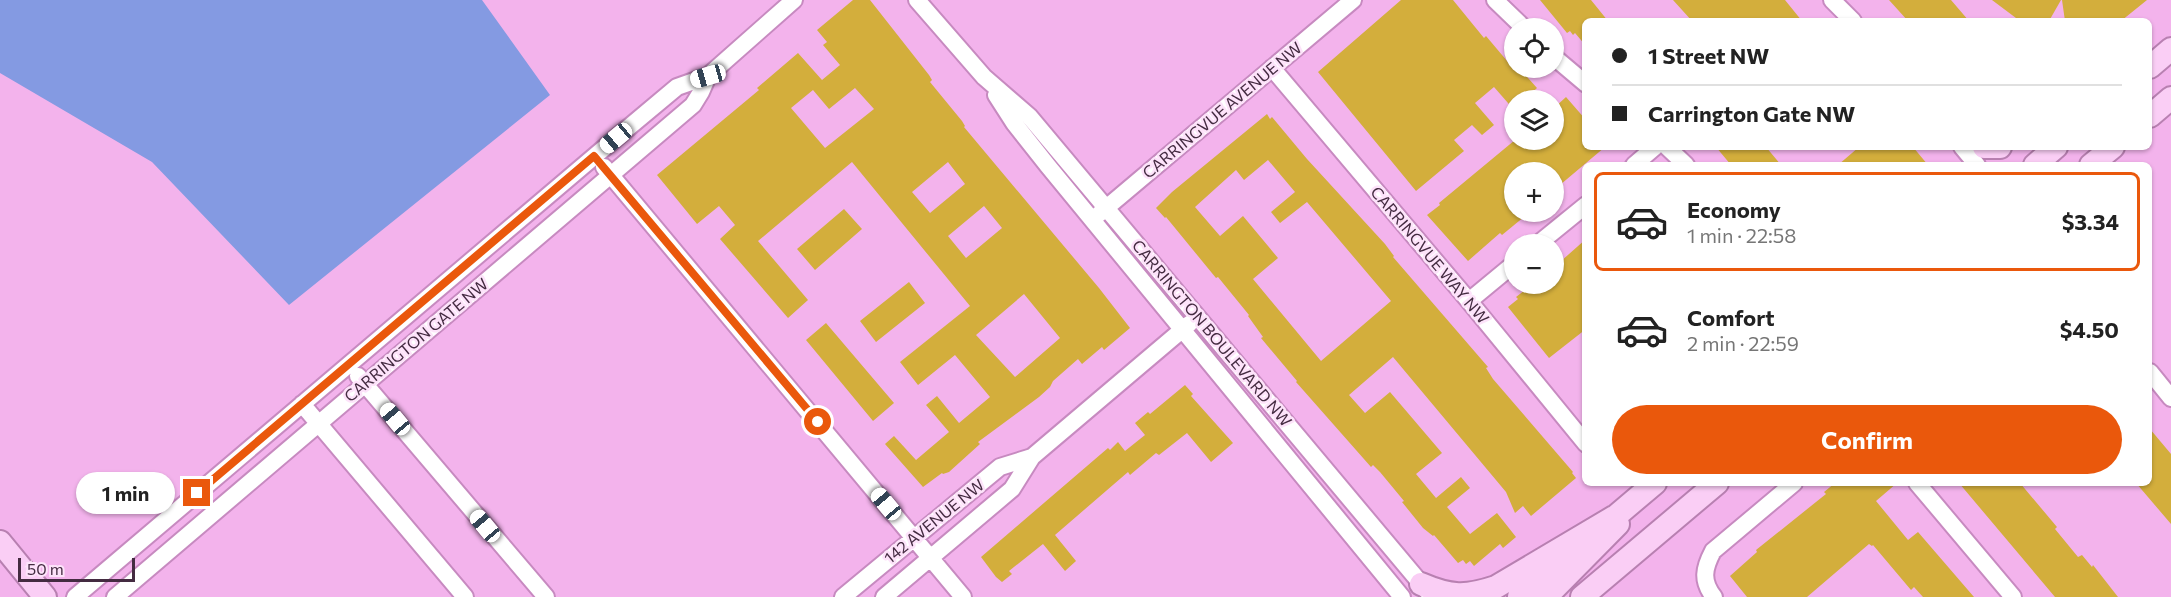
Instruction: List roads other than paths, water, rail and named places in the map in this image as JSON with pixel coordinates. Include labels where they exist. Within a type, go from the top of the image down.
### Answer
[{"type":"main road","points":[[2152,51],[2171,35]]},
{"type":"main road","points":[[2152,66],[2171,49]]},
{"type":"main road","points":[[2152,114],[2171,98]]},
{"type":"main road","points":[[2038,162],[2052,150]]},
{"type":"main road","points":[[2094,162],[2108,150]]},
{"type":"main road","points":[[1519,597],[1653,486]]},
{"type":"main road","points":[[1546,597],[1654,486]]},
{"type":"main road","points":[[1582,597],[1713,486]]},
{"type":"main road","points":[[1427,590],[1466,596],[1496,587],[1614,518]]},
{"type":"main road","points":[[0,542],[45,597]]},
{"type":"street","name":"CARRINGTON GATE NW","points":[[75,597],[677,87],[708,76],[794,0]]},
{"type":"street","name":"CARRINGTON BOULEVARD NW","points":[[917,0],[984,77],[1014,123],[1402,597]]},
{"type":"street","name":"CARRINGVUE AVENUE NW","points":[[1092,220],[1353,0]]},
{"type":"street","points":[[1495,0],[1514,18]]},
{"type":"street","points":[[1832,0],[1850,18]]},
{"type":"street","points":[[1564,65],[1582,81]]},
{"type":"street","name":"CARRINGVUE WAY NW","points":[[1272,68],[1469,301],[1582,439]]},
{"type":"street","name":"CARRINGTON GATE NW","points":[[115,597],[693,105],[708,76]]},
{"type":"street","name":"CARRINGTON BOULEVARD NW","points":[[984,77],[1029,116],[1427,590]]},
{"type":"street","points":[[1638,162],[1652,150]]},
{"type":"street","points":[[1669,150],[1683,162]]},
{"type":"street","points":[[1964,150],[1974,162]]},
{"type":"street","points":[[594,156],[963,597]]},
{"type":"street","points":[[1550,234],[1582,208]]},
{"type":"street","points":[[1469,301],[1504,272]]},
{"type":"street","name":"142 AVENUE NW","points":[[884,597],[1012,489],[1032,457],[1198,316]]},
{"type":"street","points":[[349,364],[546,597]]},
{"type":"street","points":[[2152,374],[2171,398]]},
{"type":"street","points":[[302,404],[465,597]]},
{"type":"street","name":"142 AVENUE NW","points":[[843,597],[1000,467],[1032,457]]},
{"type":"street","points":[[1714,597],[1705,582],[1704,573],[1713,551],[1790,486]]},
{"type":"street","points":[[1920,486],[2013,597]]}]
